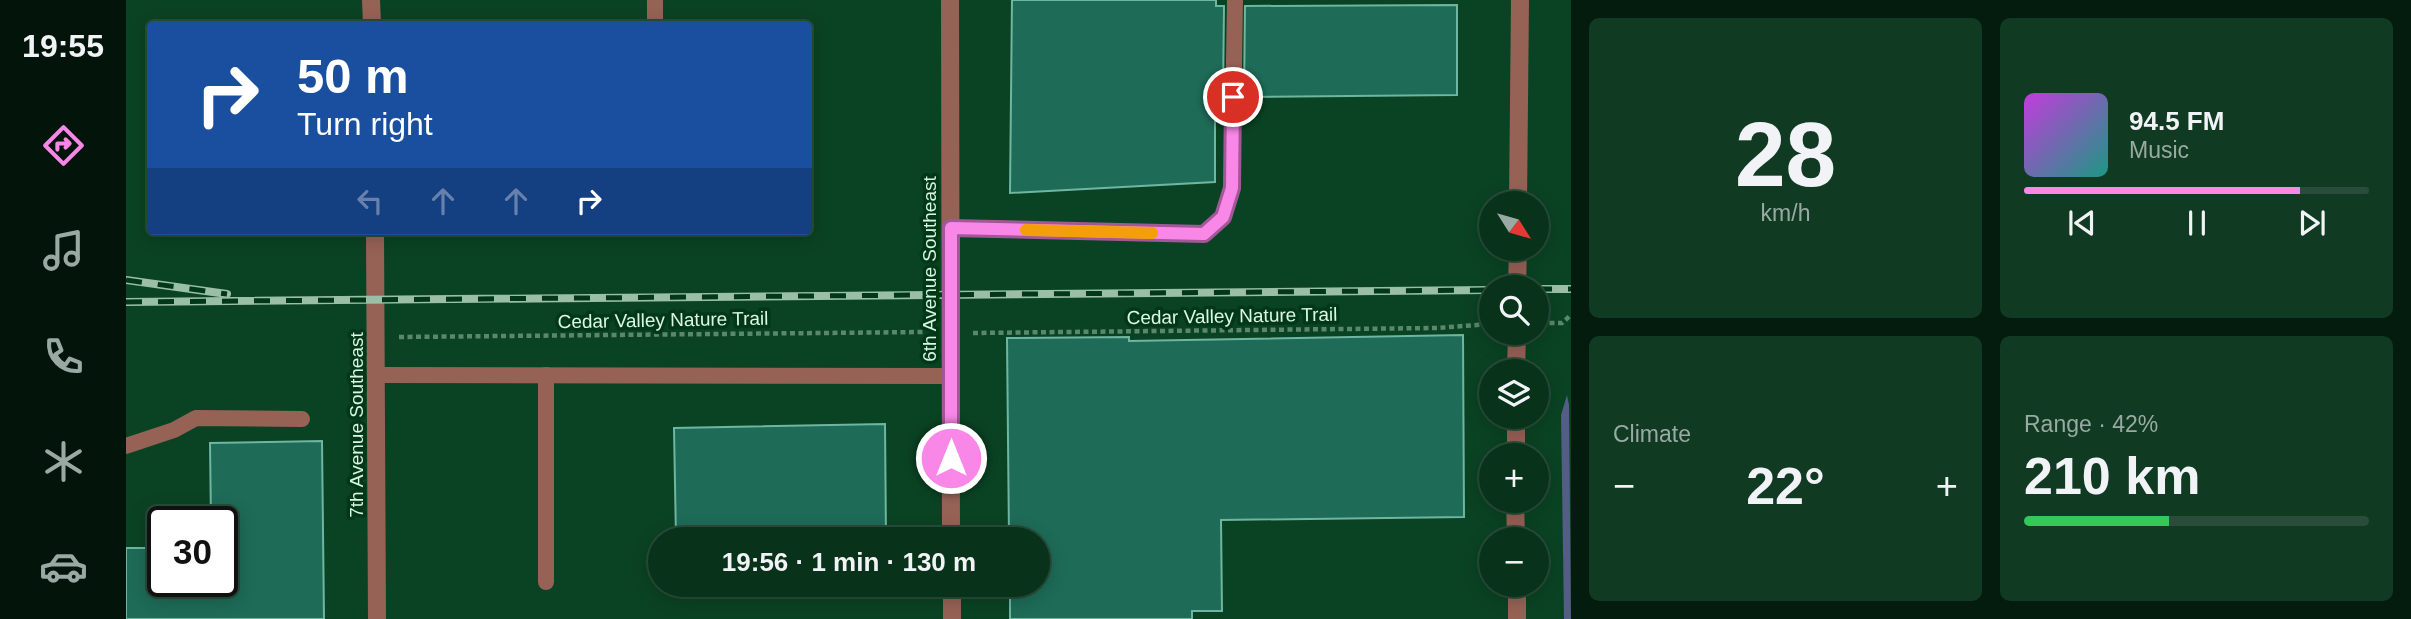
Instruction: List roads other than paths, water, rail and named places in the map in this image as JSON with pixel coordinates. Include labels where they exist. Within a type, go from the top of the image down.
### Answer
[{"type":"street","points":[[371,0],[372,21]]},
{"type":"street","name":"6th Avenue Southeast","points":[[950,0],[951,527]]},
{"type":"street","points":[[1518,191],[1520,0]]},
{"type":"street","name":"7th Avenue Southeast","points":[[375,235],[377,619]]},
{"type":"street","points":[[952,597],[952,619]]},
{"type":"street","points":[[1517,597],[1517,619]]},
{"type":"lane","points":[[655,0],[655,21]]},
{"type":"lane","points":[[951,228],[1204,234],[1223,217],[1232,188],[1235,0]]},
{"type":"lane","points":[[377,375],[950,376]]},
{"type":"lane","points":[[546,375],[546,582]]},
{"type":"lane","points":[[126,446],[174,430],[196,418],[302,419]]},
{"type":"railway","points":[[126,280],[227,294]]},
{"type":"railway","points":[[1549,289],[1571,289]]},
{"type":"railway","points":[[126,302],[1479,290]]}]
